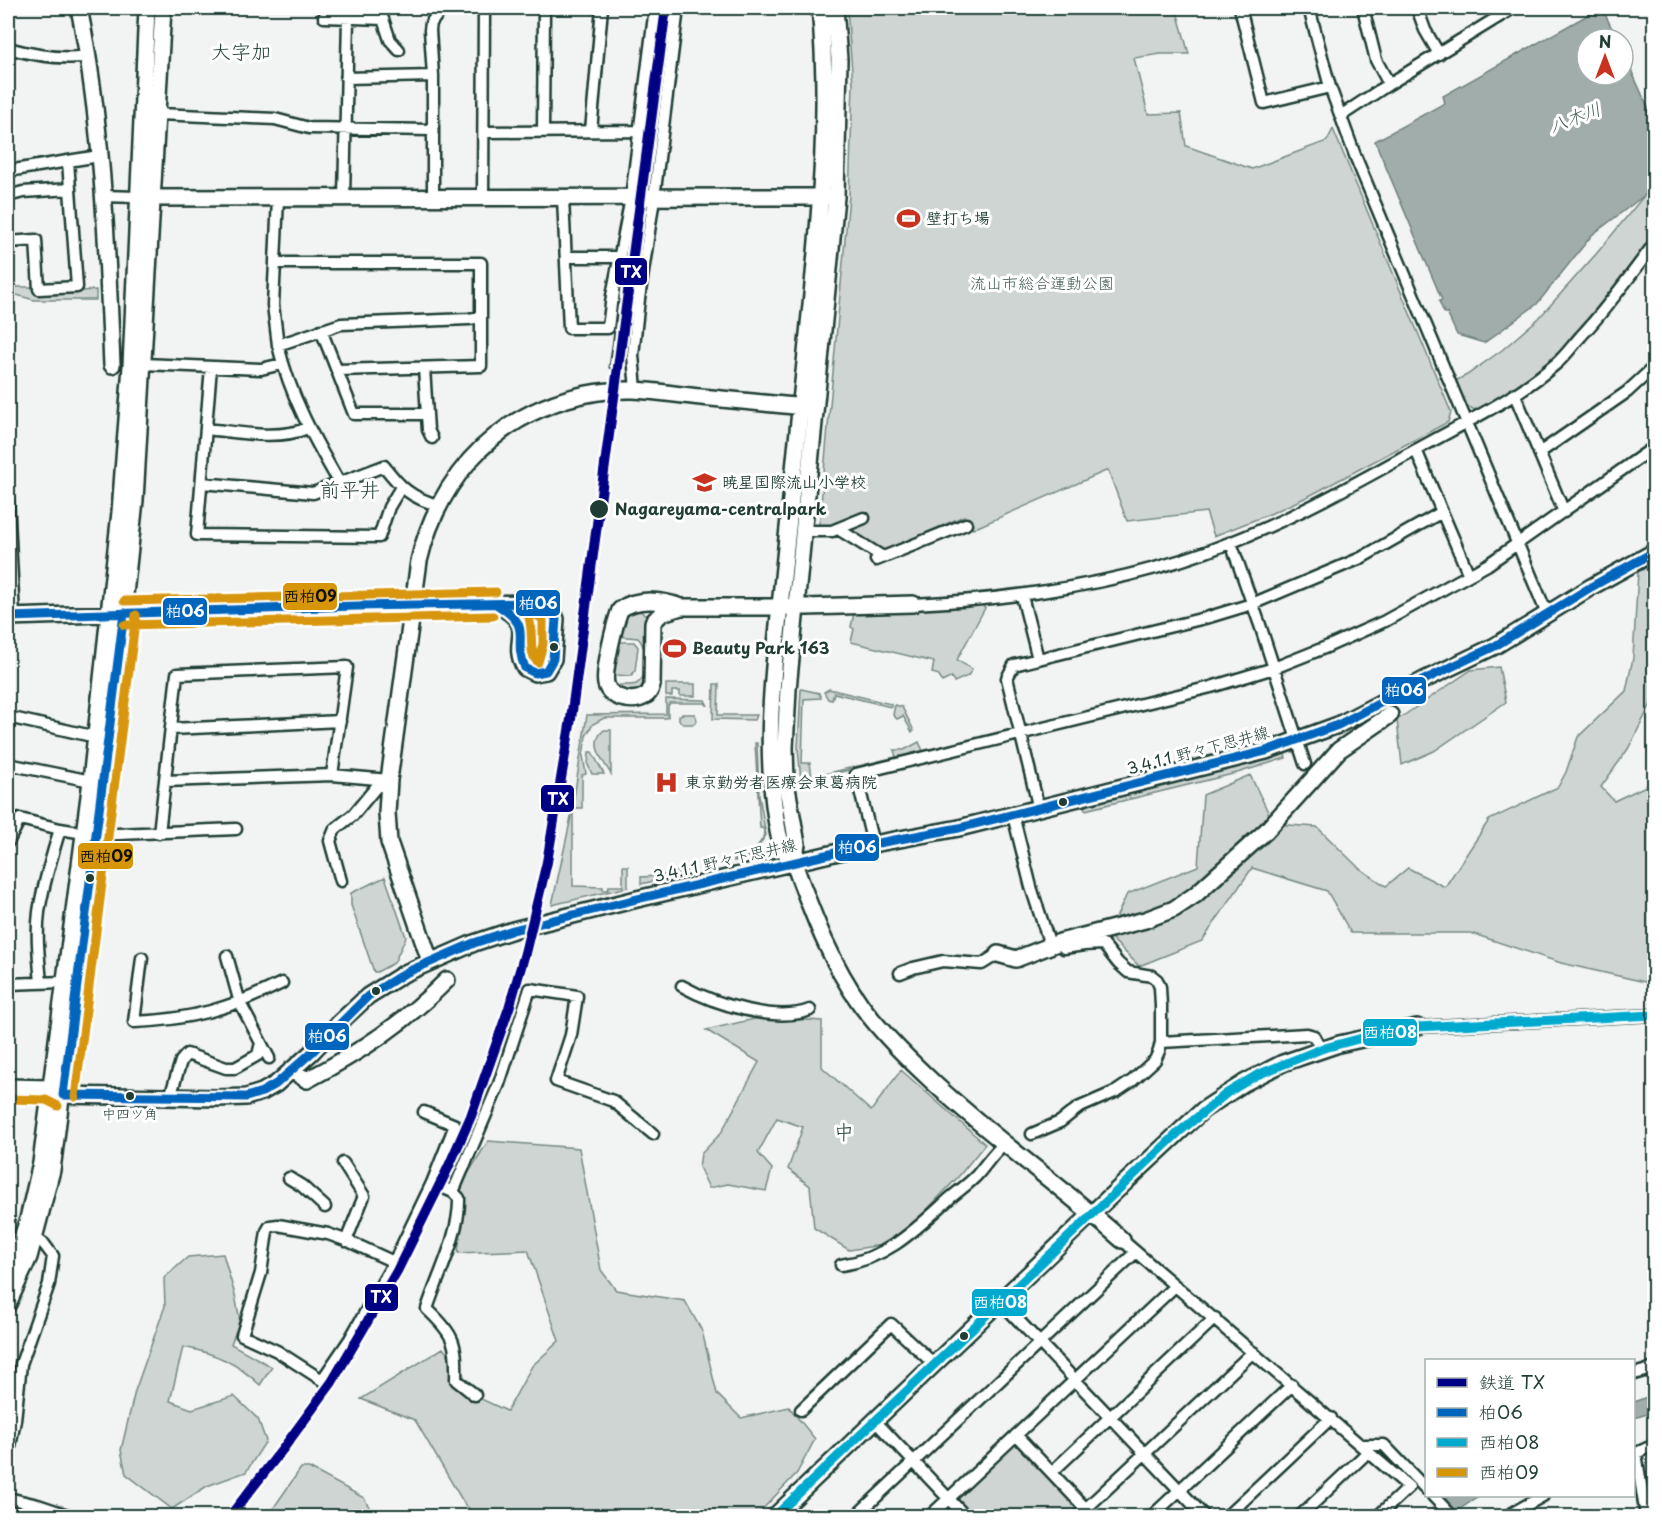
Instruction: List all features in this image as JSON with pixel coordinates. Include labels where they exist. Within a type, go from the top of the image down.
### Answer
[{"type":"street","points":[[79,8],[89,56],[99,156],[112,365]]},
{"type":"street","points":[[8,1280],[35,1194],[45,1134],[56,1092],[89,834],[91,781],[96,737],[135,500],[143,364],[147,8]]},
{"type":"street","points":[[8,1304],[29,1257],[52,1170],[64,982],[112,717],[120,512],[146,198],[158,114],[163,8]]},
{"type":"street","points":[[433,198],[431,24],[442,8]]},
{"type":"street","points":[[483,8],[483,197]]},
{"type":"street","points":[[543,131],[544,8]]},
{"type":"street","points":[[591,131],[602,8]]},
{"type":"street","points":[[563,198],[569,328],[608,328],[631,198],[655,8]]},
{"type":"street","points":[[636,390],[633,355],[639,298],[678,8]]},
{"type":"street","points":[[820,8],[824,59],[828,197]]},
{"type":"street","points":[[835,8],[839,59],[789,607],[785,748],[786,782],[797,844],[794,863],[824,942],[836,965],[863,1008],[907,1058],[1004,1144],[1092,1214],[1215,1318],[1409,1487],[1378,1516]]},
{"type":"street","points":[[1240,8],[1264,103],[1330,87]]},
{"type":"street","points":[[1309,8],[1330,87],[1356,158],[1547,614]]},
{"type":"street","points":[[1363,8],[1376,60],[1389,84]]},
{"type":"street","points":[[1417,8],[1425,30],[1439,54]]},
{"type":"street","points":[[1341,116],[1513,8]]},
{"type":"street","points":[[324,17],[383,19],[390,40],[399,50]]},
{"type":"street","points":[[344,198],[348,18]]},
{"type":"street","points":[[8,48],[37,55],[80,58],[89,56]]},
{"type":"street","points":[[346,78],[433,76]]},
{"type":"street","points":[[158,114],[275,119],[309,128],[433,130]]},
{"type":"street","points":[[484,132],[638,131]]},
{"type":"street","points":[[8,171],[99,156]]},
{"type":"street","points":[[8,242],[36,240],[39,289],[77,287],[68,160]]},
{"type":"street","points":[[8,196],[23,192],[70,189]]},
{"type":"street","points":[[102,196],[146,198],[828,197]]},
{"type":"street","points":[[278,198],[273,305],[282,364],[308,428],[340,484]]},
{"type":"street","points":[[681,607],[669,602],[634,602],[620,610],[605,677],[607,688],[618,697],[639,699],[650,692],[652,627],[662,613],[681,607],[913,604],[1022,596],[1120,577],[1230,543],[1318,504],[1515,395],[1559,361],[1601,314],[1654,244]]},
{"type":"street","points":[[567,257],[619,257]]},
{"type":"street","points":[[275,263],[481,263],[481,366],[337,370]]},
{"type":"street","points":[[612,296],[639,298]]},
{"type":"street","points":[[278,345],[341,324],[481,317]]},
{"type":"street","points":[[321,330],[354,414],[427,414]]},
{"type":"street","points":[[143,364],[261,369],[282,364]]},
{"type":"street","points":[[211,367],[197,535],[379,537],[389,507],[401,487]]},
{"type":"street","points":[[1539,453],[1627,393],[1654,367]]},
{"type":"street","points":[[424,368],[428,430],[432,438]]},
{"type":"street","points":[[429,961],[389,842],[387,813],[389,783],[423,544],[438,505],[454,478],[482,447],[517,420],[547,406],[580,395],[636,390],[808,407]]},
{"type":"street","points":[[1515,395],[1564,512]]},
{"type":"street","points":[[789,607],[803,531],[808,407]]},
{"type":"street","points":[[206,429],[289,435],[308,428]]},
{"type":"street","points":[[873,844],[856,774],[1148,704],[1274,668],[1385,621],[1469,575],[1564,512],[1654,448]]},
{"type":"street","points":[[1416,450],[1469,575]]},
{"type":"street","points":[[202,483],[304,493],[322,491],[384,466],[401,487],[415,497],[438,505]]},
{"type":"street","points":[[8,499],[11,617],[531,603],[548,607],[556,619],[553,659],[546,672],[541,674],[530,672],[523,664],[520,625],[515,616],[496,604]]},
{"type":"street","points":[[1039,809],[1007,678],[1014,665],[1252,604],[1361,558],[1442,512]]},
{"type":"street","points":[[803,531],[832,531],[864,518]]},
{"type":"street","points":[[838,529],[880,559],[966,524]]},
{"type":"street","points":[[1230,543],[1305,764]]},
{"type":"street","name":"3.4.1.1 野々下思井線","points":[[8,1087],[56,1092],[170,1097],[246,1097],[269,1088],[291,1070],[368,996],[429,961],[474,942],[513,930],[873,844],[1039,809],[1228,762],[1297,741],[1338,725],[1495,646],[1654,552]]},
{"type":"street","points":[[1022,596],[1038,658]]},
{"type":"street","points":[[634,602],[656,619]]},
{"type":"street","points":[[520,625],[531,603]]},
{"type":"street","points":[[159,833],[177,674],[347,667],[332,775]]},
{"type":"street","points":[[900,973],[943,961],[982,964],[998,954],[1016,959],[1055,943],[1159,916],[1185,902],[1266,831],[1339,750],[1390,716]]},
{"type":"street","points":[[8,717],[96,737]]},
{"type":"street","points":[[171,729],[340,721]]},
{"type":"street","points":[[8,764],[91,781]]},
{"type":"street","points":[[165,781],[332,775],[389,783]]},
{"type":"street","points":[[341,881],[330,841],[334,829],[353,815],[377,786],[389,783]]},
{"type":"street","points":[[1013,815],[1031,887],[1055,943],[1064,948],[1103,944],[1128,972],[1152,976],[1160,987],[1161,1042],[1155,1060],[1117,1091],[1078,1108],[1060,1122],[1032,1134]]},
{"type":"street","points":[[8,842],[20,819],[89,834],[236,829]]},
{"type":"street","points":[[41,982],[38,955],[39,913],[46,876],[60,829]]},
{"type":"street","points":[[227,956],[240,1003],[269,1058]]},
{"type":"street","points":[[142,958],[134,1022],[174,1020],[240,1003],[282,982]]},
{"type":"street","points":[[291,1070],[307,1080],[353,1056],[416,1010],[447,980]]},
{"type":"street","points":[[8,984],[64,982]]},
{"type":"street","points":[[682,986],[718,1002],[777,1016],[810,1010]]},
{"type":"street","points":[[453,1192],[499,1084],[530,989],[577,996],[571,1035],[556,1081],[613,1101],[653,1134]]},
{"type":"street","points":[[775,1516],[1179,1132],[1227,1093],[1257,1075],[1321,1049],[1417,1027],[1654,1015]]},
{"type":"street","points":[[1161,1042],[1307,1034],[1314,1036],[1321,1049]]},
{"type":"street","points":[[170,1097],[181,1060],[187,1054],[226,1068],[235,1068],[258,1055],[261,1043]]},
{"type":"street","points":[[394,1262],[328,1234],[278,1225],[270,1226],[267,1232],[261,1274],[242,1335],[277,1351],[322,1380],[350,1339],[394,1262],[432,1183],[455,1125],[424,1112]]},
{"type":"street","points":[[840,1264],[855,1263],[899,1244],[975,1177],[1004,1144]]},
{"type":"street","points":[[343,1163],[364,1196],[346,1241]]},
{"type":"street","points":[[289,1179],[302,1186],[325,1207]]},
{"type":"street","points":[[432,1183],[453,1192],[459,1198],[459,1209],[447,1253],[427,1309],[437,1318],[454,1341],[457,1350],[456,1380],[475,1395]]},
{"type":"street","points":[[8,1458],[21,1364],[49,1284],[52,1269],[53,1256],[44,1244],[34,1238]]},
{"type":"street","points":[[856,1516],[1040,1345],[1136,1252]]},
{"type":"street","points":[[930,1516],[1175,1286]]},
{"type":"street","points":[[1000,1302],[1204,1516]]},
{"type":"street","points":[[1052,1472],[1215,1318]]},
{"type":"street","points":[[801,1410],[891,1324],[935,1365]]},
{"type":"street","points":[[1016,1435],[1052,1472],[1082,1513],[1253,1352]]},
{"type":"street","points":[[1635,1374],[1654,1368]]},
{"type":"street","points":[[1152,1516],[1292,1385]]},
{"type":"street","points":[[1227,1516],[1331,1418]]},
{"type":"street","points":[[875,1421],[965,1516]]},
{"type":"street","points":[[1300,1516],[1366,1448],[1384,1445],[1425,1484]]},
{"type":"street","points":[[1646,1516],[1635,1453],[1654,1445]]},
{"type":"street","points":[[1434,1497],[1452,1516]]},
{"type":"street","points":[[1507,1516],[1541,1497]]},
{"type":"street","points":[[8,1498],[71,1516]]},
{"type":"green space","name":"流山市総合運動公園","points":[[847,8],[1176,8],[1189,54],[1161,54],[1134,58],[1148,114],[1181,113],[1186,146],[1252,169],[1327,141],[1333,129],[1451,412],[1448,422],[1309,496],[1214,536],[1206,512],[1127,521],[1108,470],[973,529],[964,516],[883,552],[849,533],[848,526],[819,526],[849,196],[853,84]]},
{"type":"green space","points":[[1654,188],[1654,235],[1566,346],[1519,385],[1479,412],[1465,405],[1455,381],[1502,350],[1539,318],[1647,192]]},
{"type":"green space","points":[[14,287],[35,287],[36,294],[96,290],[96,300],[34,300],[13,294]]},
{"type":"green space","points":[[1654,563],[1654,698],[1628,749],[1601,787],[1614,801],[1650,784],[1654,785],[1654,984],[1561,963],[1471,933],[1351,933],[1327,891],[1252,868],[1202,941],[1139,966],[1108,935],[1127,894],[1198,866],[1203,795],[1250,775],[1274,824],[1317,827],[1359,868],[1386,886],[1408,868],[1445,887],[1489,820],[1558,787],[1566,772],[1578,737],[1626,691],[1633,658],[1638,572]]},
{"type":"green space","points":[[982,605],[985,608],[957,660],[972,669],[968,676],[954,682],[952,677],[942,682],[939,675],[932,673],[934,662],[851,642],[854,613]]},
{"type":"green space","points":[[534,607],[547,615],[549,645],[526,642],[526,623]]},
{"type":"green space","points":[[638,609],[647,617],[647,671],[640,688],[628,692],[616,686],[634,685],[640,680],[645,669],[645,655],[638,638],[618,636],[626,615]]},
{"type":"green space","points":[[634,642],[638,647],[635,671],[631,676],[611,673],[617,644]]},
{"type":"green space","points":[[1499,667],[1506,702],[1434,751],[1402,765],[1397,720],[1471,670]]},
{"type":"green space","points":[[666,684],[695,684],[695,696],[680,696],[680,691],[672,691],[672,696],[666,696]]},
{"type":"green space","points":[[714,684],[719,684],[718,715],[757,715],[755,720],[713,719]]},
{"type":"green space","points":[[801,689],[819,693],[821,698],[804,699],[802,763],[810,763],[812,777],[896,757],[894,750],[904,750],[919,742],[924,753],[801,781],[798,748]]},
{"type":"green space","points":[[829,689],[891,704],[891,707],[834,693],[832,700],[828,699],[824,692]]},
{"type":"green space","points":[[666,699],[705,700],[708,706],[705,703],[670,703],[666,718],[604,718],[593,724],[586,736],[583,756],[586,774],[582,775],[582,808],[573,808],[573,886],[603,887],[603,890],[608,890],[609,886],[623,886],[623,866],[628,866],[628,887],[552,905],[570,822],[587,715],[666,714]]},
{"type":"green space","points":[[895,705],[902,707],[914,731],[912,732],[903,716],[897,719],[893,715]]},
{"type":"green space","points":[[682,714],[695,714],[697,720],[694,724],[683,724],[679,720]]},
{"type":"green space","points":[[604,730],[611,730],[611,774],[597,746],[599,735]]},
{"type":"green space","points":[[755,743],[757,743],[759,795],[766,835],[752,856],[734,861],[734,858],[751,856],[765,835],[763,828],[760,828]]},
{"type":"green space","points":[[1284,751],[1286,758],[1237,773],[1085,810],[1084,807],[1094,801]]},
{"type":"green space","points":[[589,752],[592,752],[604,774],[592,774],[588,765]]},
{"type":"green space","points":[[687,869],[687,873],[641,884],[641,877],[659,876]]},
{"type":"green space","points":[[385,877],[406,937],[394,963],[374,972],[351,905],[351,893]]},
{"type":"green space","points":[[763,1017],[822,1021],[822,1067],[871,1111],[901,1070],[985,1144],[959,1176],[895,1243],[849,1250],[814,1228],[810,1186],[788,1169],[803,1127],[777,1118],[758,1153],[772,1169],[766,1191],[728,1184],[709,1188],[699,1167],[701,1154],[721,1133],[759,1062],[706,1030]]},
{"type":"green space","points":[[488,1141],[579,1148],[601,1270],[616,1290],[685,1301],[702,1331],[717,1394],[741,1418],[789,1407],[815,1439],[797,1473],[756,1516],[478,1516],[465,1505],[415,1420],[361,1399],[443,1348],[481,1399],[507,1411],[532,1366],[559,1341],[528,1250],[458,1253],[464,1198],[458,1190]]},
{"type":"green space","points":[[223,1254],[240,1321],[231,1344],[272,1367],[260,1385],[225,1360],[183,1347],[170,1401],[192,1409],[234,1396],[258,1419],[266,1441],[246,1472],[207,1486],[172,1509],[126,1474],[121,1450],[135,1391],[165,1306],[164,1278],[188,1257]]},
{"type":"green space","points":[[1014,1444],[1018,1444],[1077,1506],[1077,1511],[1071,1516],[971,1516],[957,1502],[957,1497]]},
{"type":"green space","points":[[301,1468],[309,1468],[364,1498],[374,1516],[268,1516]]},
{"type":"water","name":"八木川","points":[[1602,8],[1611,27],[1575,27],[1575,87],[1635,87],[1635,79],[1654,121],[1654,188],[1592,235],[1537,304],[1484,343],[1457,335],[1447,313],[1444,313],[1439,301],[1442,300],[1375,141],[1445,103],[1443,96]]},
{"type":"water","points":[[1654,1394],[1654,1412],[1635,1418],[1635,1402]]},
{"type":"water","points":[[1449,1497],[1478,1497],[1450,1516],[1422,1516]]},
{"type":"railway","points":[[611,367],[623,281],[635,246]]},
{"type":"rail line","name":"TX","points":[[230,1516],[332,1382],[397,1271],[471,1116],[509,1008],[525,953],[547,862],[571,719],[666,8]]},
{"type":"transit line","name":"柏06","points":[[63,1095],[246,1097],[276,1084],[368,996],[405,973],[474,943],[513,930],[637,899],[873,844],[959,828],[1266,751],[1338,725],[1495,646],[1591,587],[1654,552]]},
{"type":"transit line","name":"西柏09","points":[[124,601],[496,592]]},
{"type":"transit line","name":"柏06","points":[[8,617],[357,606],[538,603],[550,608],[556,619],[553,659],[546,671],[535,673],[525,668],[521,657],[519,626],[496,604]]},
{"type":"transit line","name":"柏06","points":[[63,1095],[124,613]]},
{"type":"transit line","name":"西柏09","points":[[75,1097],[136,615]]},
{"type":"transit line","name":"西柏09","points":[[528,615],[536,615],[543,619],[543,644],[538,662],[533,654],[528,615]]},
{"type":"transit line","name":"西柏09","points":[[124,625],[493,616]]},
{"type":"transit line","name":"西柏08","points":[[775,1516],[1179,1132],[1227,1093],[1257,1075],[1321,1049],[1417,1027],[1654,1015]]},
{"type":"transit line","name":"西柏09","points":[[8,1099],[46,1100],[58,1106]]},
{"type":"place","name":"壁打ち場","points":[[908,218]]},
{"type":"place","name":"暁星国際流山小学校","points":[[704,482]]},
{"type":"place","name":"Nagareyama-centralpark","points":[[599,509]]},
{"type":"place","name":"Beauty Park 163","points":[[674,648]]},
{"type":"place","name":"東京勤労者医療会東葛病院","points":[[667,782]]},
{"type":"place","name":"中四ツ角","points":[[130,1096]]},
{"type":"district","name":"大字加","points":[[241,52]]},
{"type":"district","name":"前平井","points":[[350,490]]},
{"type":"district","name":"中","points":[[844,1132]]}]
